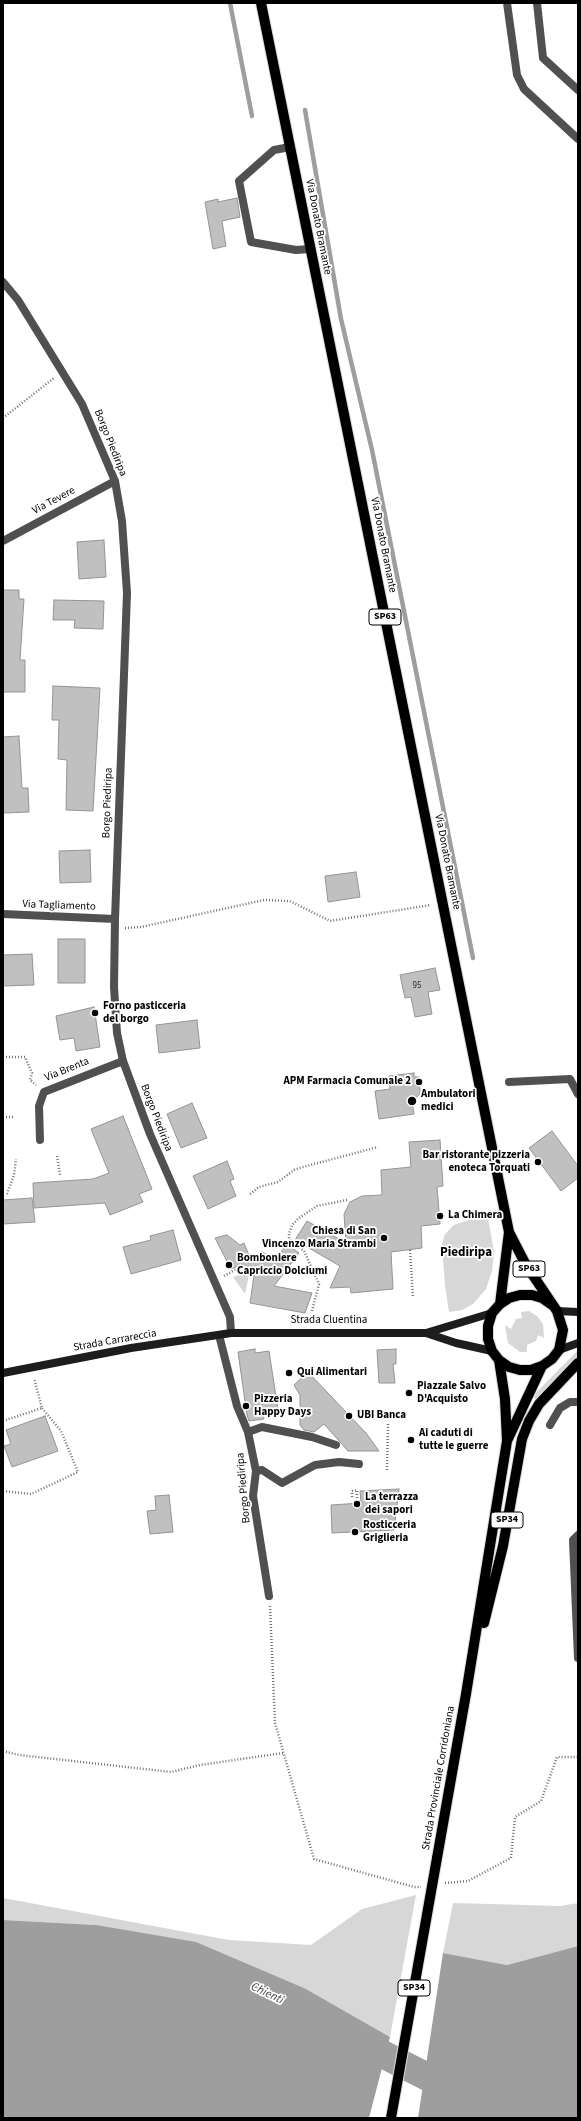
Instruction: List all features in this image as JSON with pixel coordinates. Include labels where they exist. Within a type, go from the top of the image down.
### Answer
[{"type":"main road","name":"Via Donato Bramante","points":[[261,3],[510,1232],[526,1265],[554,1308]]},
{"type":"main road","name":"Via Donato Bramante","points":[[500,1304],[510,1232]]},
{"type":"main road","points":[[520,1295],[532,1295],[542,1298],[554,1308],[563,1330],[559,1350],[552,1359],[542,1366],[531,1370],[520,1370],[509,1367],[499,1360],[492,1351],[488,1339],[488,1326],[492,1314],[500,1304],[509,1298],[520,1295]]},
{"type":"main road","points":[[554,1308],[578,1312]]},
{"type":"main road","name":"Strada Cluentina","points":[[232,1333],[426,1333],[492,1314]]},
{"type":"main road","name":"Strada Carrareccia","points":[[3,1372],[32,1368],[131,1348],[232,1333]]},
{"type":"main road","name":"Strada Cluentina","points":[[426,1333],[456,1343],[492,1351]]},
{"type":"main road","points":[[559,1350],[578,1343]]},
{"type":"main road","name":"Strada Provinciale Corridoniana","points":[[391,2118],[466,1694],[507,1441],[505,1399],[499,1360]]},
{"type":"main road","name":"SP34","points":[[466,1694],[503,1546],[522,1439],[529,1421],[539,1404],[578,1363]]},
{"type":"main road","name":"Strada Provinciale Corridoniana","points":[[507,1441],[542,1366]]},
{"type":"street","points":[[507,3],[517,75],[524,89],[578,139]]},
{"type":"street","points":[[537,3],[543,58],[578,90]]},
{"type":"street","points":[[290,147],[274,150],[239,181],[251,242],[296,250],[310,249]]},
{"type":"street","name":"Borgo Piediripa","points":[[3,282],[18,300],[82,404],[115,482],[122,520],[127,593],[114,919],[117,1032],[123,1061],[153,1141],[230,1317],[232,1333]]},
{"type":"street","name":"Via Tevere","points":[[3,541],[115,482]]},
{"type":"street","name":"Via Tagliamento","points":[[3,914],[114,919]]},
{"type":"street","name":"Via Brenta","points":[[40,1140],[39,1106],[44,1092],[123,1061]]},
{"type":"street","points":[[509,1082],[570,1079],[578,1094]]},
{"type":"street","name":"Borgo Piediripa","points":[[220,1335],[237,1406],[242,1422],[248,1432],[256,1471],[253,1496],[270,1596]]},
{"type":"street","points":[[550,1425],[560,1408],[570,1402],[578,1402]]},
{"type":"street","points":[[248,1432],[262,1427],[312,1437],[336,1445]]},
{"type":"street","points":[[256,1471],[262,1470],[282,1483],[315,1465],[339,1462],[359,1464]]},
{"type":"street","points":[[578,1535],[574,1540],[578,1658]]},
{"type":"path","points":[[3,418],[62,372]]},
{"type":"path","points":[[115,928],[141,927],[264,900],[290,900],[330,921],[443,903]]},
{"type":"path","points":[[3,1057],[25,1057],[32,1073],[30,1080],[44,1092]]},
{"type":"path","points":[[3,1117],[14,1117]]},
{"type":"path","points":[[250,1194],[259,1187],[278,1182],[294,1170],[378,1147]]},
{"type":"path","points":[[58,1156],[60,1175]]},
{"type":"path","points":[[7,1194],[14,1175],[16,1159]]},
{"type":"path","points":[[312,1311],[319,1284],[304,1251],[290,1239],[289,1234],[292,1226],[299,1218],[317,1206],[347,1200]]},
{"type":"path","points":[[410,1250],[413,1297]]},
{"type":"path","points":[[232,1272],[244,1265]]},
{"type":"path","points":[[3,1491],[31,1494],[78,1472],[61,1431],[42,1408],[32,1368]]},
{"type":"path","points":[[3,1421],[42,1408]]},
{"type":"path","points":[[387,1470],[388,1423]]},
{"type":"path","points":[[352,1497],[352,1491],[357,1490],[357,1504]]},
{"type":"path","points":[[270,1596],[275,1723],[314,1858],[414,1887],[422,1886]]},
{"type":"path","points":[[3,1751],[20,1755],[171,1772],[200,1765],[283,1753]]},
{"type":"path","points":[[437,1884],[468,1881],[511,1858],[516,1817],[541,1800],[557,1757],[578,1757]]},
{"type":"shaded area","points":[[488,1218],[494,1252],[492,1271],[486,1289],[473,1304],[462,1310],[449,1312],[445,1286],[442,1244],[445,1234],[454,1225],[469,1220]]},
{"type":"shaded area","points":[[245,1273],[249,1275],[245,1294],[233,1277]]},
{"type":"shaded area","points":[[529,1311],[537,1316],[543,1324],[544,1338],[538,1335],[536,1341],[527,1345],[527,1352],[520,1352],[508,1343],[505,1325],[511,1329],[516,1319],[522,1318],[521,1312]]},
{"type":"shaded area","points":[[578,1350],[578,1358],[553,1381],[538,1400],[532,1397]]},
{"type":"shaded area","points":[[416,1895],[390,2037],[306,1989],[96,1925],[3,1920],[3,1898],[229,1940],[311,1945],[362,1909]]},
{"type":"shaded area","points":[[453,1903],[560,1906],[578,1903],[578,1946],[507,1965],[443,1953]]},
{"type":"water","points":[[3,1920],[96,1925],[196,1942],[306,1989],[390,2037],[369,2118],[3,2118]]},
{"type":"water","points":[[578,1946],[578,2118],[418,2118],[443,1953],[507,1965]]},
{"type":"building","points":[[237,198],[240,217],[222,221],[226,246],[213,249],[205,202],[218,199],[218,202]]},
{"type":"building","points":[[104,540],[106,577],[79,579],[77,542]]},
{"type":"building","points":[[3,590],[19,590],[19,599],[24,599],[20,660],[25,660],[25,692],[3,692]]},
{"type":"building","points":[[54,600],[104,601],[103,629],[74,628],[75,620],[53,620]]},
{"type":"building","points":[[53,686],[100,688],[93,811],[66,810],[67,760],[58,759],[59,720],[52,720]]},
{"type":"building","points":[[19,736],[22,788],[28,788],[29,812],[3,813],[3,737]]},
{"type":"building","points":[[90,850],[91,882],[60,883],[59,851]]},
{"type":"building","points":[[356,872],[360,897],[328,902],[325,876]]},
{"type":"building","points":[[58,939],[85,939],[85,983],[58,983]]},
{"type":"building","points":[[32,954],[34,985],[3,986],[3,955]]},
{"type":"building","points":[[435,968],[440,990],[428,992],[432,1014],[415,1017],[411,997],[405,998],[400,975]]},
{"type":"building","points":[[94,1007],[100,1047],[76,1051],[74,1038],[60,1040],[56,1016]]},
{"type":"building","points":[[197,1020],[200,1048],[159,1053],[156,1025]]},
{"type":"building","points":[[414,1073],[414,1077],[419,1077],[420,1094],[412,1101],[414,1114],[379,1119],[375,1091],[390,1089],[389,1076]]},
{"type":"building","points":[[192,1103],[207,1138],[181,1148],[167,1114]]},
{"type":"building","points":[[123,1116],[152,1189],[139,1194],[143,1202],[110,1215],[105,1203],[34,1208],[33,1183],[93,1179],[109,1173],[91,1129]]},
{"type":"building","points":[[552,1131],[578,1166],[578,1178],[561,1191],[529,1148]]},
{"type":"building","points":[[440,1140],[443,1186],[437,1187],[440,1224],[421,1226],[422,1248],[391,1252],[393,1289],[351,1293],[350,1287],[330,1288],[340,1266],[295,1240],[307,1221],[346,1243],[344,1214],[350,1202],[362,1196],[382,1195],[381,1170],[411,1167],[409,1142]]},
{"type":"building","points":[[227,1161],[234,1179],[230,1181],[236,1196],[208,1209],[193,1176]]},
{"type":"building","points":[[32,1198],[35,1222],[3,1224],[3,1200]]},
{"type":"building","points":[[173,1230],[181,1260],[131,1274],[123,1247],[151,1240],[150,1236]]},
{"type":"building","points":[[227,1235],[240,1245],[244,1243],[251,1260],[261,1251],[275,1260],[287,1244],[299,1253],[274,1286],[312,1293],[305,1313],[250,1303],[255,1269],[236,1267],[231,1269],[215,1238]]},
{"type":"building","points":[[255,1349],[255,1353],[269,1351],[278,1410],[263,1412],[264,1419],[249,1421],[238,1352]]},
{"type":"building","points":[[396,1349],[396,1364],[393,1364],[395,1383],[379,1383],[377,1350]]},
{"type":"building","points":[[308,1372],[366,1433],[379,1451],[348,1451],[324,1424],[314,1432],[304,1430],[300,1425],[300,1418],[306,1413],[300,1406],[300,1395],[294,1385]]},
{"type":"building","points":[[45,1416],[58,1451],[12,1467],[4,1446],[11,1444],[6,1430]]},
{"type":"building","points":[[399,1489],[394,1530],[332,1533],[331,1505],[361,1503],[360,1491]]},
{"type":"building","points":[[169,1495],[173,1532],[150,1534],[147,1511],[156,1510],[155,1496]]},
{"type":"waterway","points":[[230,3],[252,116]]},
{"type":"waterway","points":[[305,110],[341,319],[372,450],[473,958]]},
{"type":"waterway","name":"Chienti","points":[[351,2038],[508,2118]]},
{"type":"place","name":"Forno pasticceria del borgo","points":[[95,1013]]},
{"type":"place","name":"APM Farmacia Comunale 2","points":[[419,1082]]},
{"type":"place","name":"Ambulatori medici","points":[[412,1101]]},
{"type":"place","name":"Bar ristorante pizzeria enoteca Torquati","points":[[538,1162]]},
{"type":"place","name":"La Chimera","points":[[440,1216]]},
{"type":"place","name":"Chiesa di San Vincenzo Maria Strambi","points":[[384,1238]]},
{"type":"place","name":"Bomboniere Capriccio Dolciumi","points":[[229,1265]]},
{"type":"place","name":"Qui Alimentari","points":[[289,1373]]},
{"type":"place","name":"Piazzale Salvo D'Acquisto","points":[[409,1393]]},
{"type":"place","name":"Pizzeria Happy Days","points":[[246,1406]]},
{"type":"place","name":"UBI Banca","points":[[349,1416]]},
{"type":"place","name":"Ai caduti di tutte le guerre","points":[[411,1440]]},
{"type":"place","name":"La terrazza dei sapori","points":[[357,1504]]},
{"type":"place","name":"Rosticceria Griglieria","points":[[355,1532]]},
{"type":"district","name":"Piediripa","points":[[466,1253]]}]
